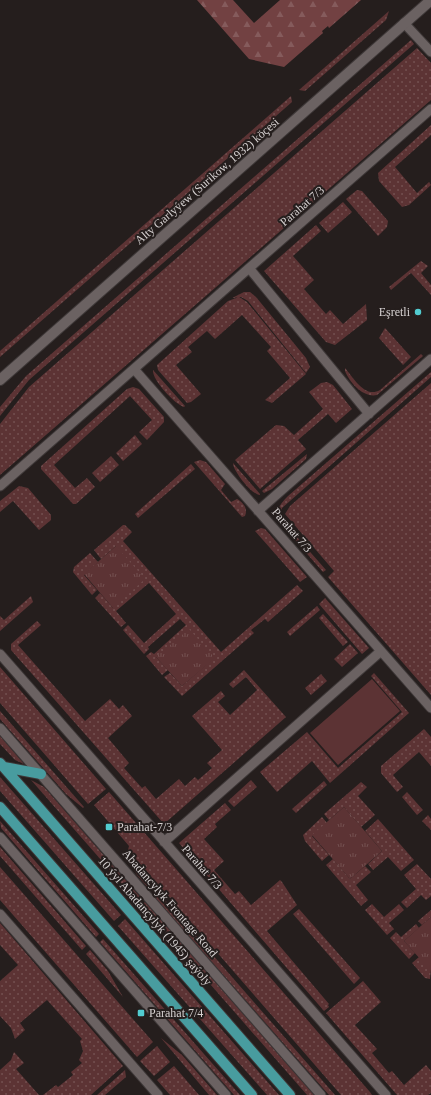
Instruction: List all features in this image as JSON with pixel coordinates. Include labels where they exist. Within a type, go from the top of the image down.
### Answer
[{"type":"main road","points":[[2,765],[41,774]]},
{"type":"main road","name":"10 ýyl Abadançylyk (1945) şaýoly","points":[[2,765],[290,1095]]},
{"type":"main road","points":[[0,808],[252,1095]]},
{"type":"street","name":"Alty Garlyýew (Surikow, 1932) köçesi","points":[[0,380],[431,0]]},
{"type":"street","points":[[404,23],[431,52]]},
{"type":"street","name":"Parahat 7/3","points":[[0,486],[431,109]]},
{"type":"street","points":[[249,268],[369,414]]},
{"type":"street","points":[[258,511],[431,359]]},
{"type":"street","name":"Parahat 7/3","points":[[134,369],[431,708]]},
{"type":"street","points":[[164,842],[381,651]]},
{"type":"street","name":"Parahat 7/3","points":[[0,654],[386,1095]]},
{"type":"street","name":"Abadancylyk Frontage Road","points":[[0,728],[321,1095]]},
{"type":"street","points":[[0,837],[226,1095]]},
{"type":"street","points":[[0,914],[158,1095]]},
{"type":"green space","points":[[197,0],[233,0],[254,23],[280,0],[361,0],[329,28],[328,26],[322,31],[323,33],[284,67],[249,59]]},
{"type":"green space","points":[[389,11],[386,20],[305,91],[299,90]]},
{"type":"green space","points":[[411,40],[414,44],[29,380],[0,416],[0,407],[26,376]]},
{"type":"green space","points":[[417,48],[431,63],[431,100],[0,475],[0,424],[29,387]]},
{"type":"green space","points":[[291,96],[292,102],[0,357],[0,351]]},
{"type":"green space","points":[[431,125],[431,135],[395,167],[417,193],[429,182],[431,185],[409,205],[402,207],[379,181],[378,173]]},
{"type":"green space","points":[[357,190],[362,191],[388,221],[387,227],[378,236],[346,199]]},
{"type":"green space","points":[[343,202],[352,212],[328,233],[319,223]]},
{"type":"green space","points":[[316,225],[321,231],[293,256],[314,280],[304,289],[326,314],[330,310],[343,324],[366,304],[367,320],[335,345],[326,342],[264,271]]},
{"type":"green space","points":[[421,261],[428,266],[421,273],[431,285],[431,295],[411,273],[391,290],[389,287]]},
{"type":"green space","points":[[244,292],[250,292],[256,297],[306,358],[310,367],[306,373],[248,301],[241,297],[232,298]]},
{"type":"green space","points":[[239,297],[247,302],[306,374],[272,403],[265,400],[290,378],[267,351],[271,347],[242,315],[215,339],[207,331],[188,347],[192,352],[176,365],[201,394],[191,402],[187,403],[158,370],[157,365],[228,301]]},
{"type":"green space","points":[[385,328],[411,357],[403,365],[379,338]]},
{"type":"green space","points":[[421,354],[423,356],[377,395],[367,394],[358,389],[350,380],[345,371],[345,368],[364,389],[369,392],[375,392],[380,390]]},
{"type":"green space","points":[[153,370],[185,406],[184,407],[175,401],[165,391],[156,380]]},
{"type":"green space","points":[[431,372],[431,377],[282,508],[282,520],[326,570],[323,572],[279,522],[279,508],[288,496]]},
{"type":"green space","points":[[327,382],[333,385],[352,409],[336,423],[328,414],[298,440],[306,449],[260,489],[235,460],[276,425],[284,426],[294,435],[323,409],[309,392],[321,383]]},
{"type":"green space","points":[[431,383],[431,695],[328,577],[334,571],[285,514],[290,506]]},
{"type":"green space","points":[[133,387],[139,389],[164,417],[164,422],[147,440],[139,432],[152,420],[130,396],[54,465],[75,488],[87,478],[95,487],[76,504],[73,504],[41,469],[41,466],[127,389]]},
{"type":"green space","points":[[135,435],[142,444],[123,461],[116,453]]},
{"type":"green space","points":[[307,454],[306,459],[272,489],[264,493],[262,491]]},
{"type":"green space","points":[[111,456],[119,465],[100,482],[92,473]]},
{"type":"green space","points":[[200,460],[206,462],[225,484],[221,490],[231,502],[237,499],[242,502],[246,509],[245,516],[242,517],[194,462]]},
{"type":"green space","points":[[233,463],[260,495],[248,487],[236,471]]},
{"type":"green space","points":[[191,464],[195,469],[138,518],[135,514]]},
{"type":"green space","points":[[19,486],[28,488],[51,515],[51,520],[39,530],[13,501],[0,512],[0,501]]},
{"type":"green space","points":[[123,525],[125,525],[132,532],[123,541],[221,652],[297,585],[303,591],[268,622],[265,619],[251,630],[254,633],[182,696],[164,677],[170,673],[182,686],[214,658],[156,657],[168,670],[162,675],[146,656],[151,652],[154,654],[186,625],[180,619],[148,647],[149,649],[144,654],[123,630],[128,625],[144,643],[176,614],[149,583],[116,611],[126,623],[121,627],[95,598],[100,593],[113,608],[116,546],[101,559],[94,550]]},
{"type":"green space","points":[[261,528],[265,529],[307,577],[300,582],[255,531]]},
{"type":"green space","points":[[116,546],[145,579],[113,608],[84,574]]},
{"type":"green space","points":[[90,553],[98,562],[84,575],[97,590],[92,595],[73,572],[74,567]]},
{"type":"green space","points":[[31,596],[33,602],[0,631],[0,616],[4,620]]},
{"type":"green space","points":[[325,598],[369,648],[362,654],[319,604]]},
{"type":"green space","points":[[317,606],[320,610],[290,636],[287,632]]},
{"type":"green space","points":[[323,614],[348,642],[343,646],[319,618]]},
{"type":"green space","points":[[37,621],[41,625],[18,645],[85,721],[110,699],[119,709],[123,705],[132,716],[108,738],[129,763],[124,768],[142,788],[145,786],[156,799],[179,779],[185,786],[195,777],[198,780],[212,768],[207,763],[222,750],[192,716],[221,691],[225,696],[218,702],[230,715],[257,690],[246,677],[233,688],[229,684],[244,670],[286,717],[164,824],[11,650],[11,644]]},
{"type":"green space","points":[[189,629],[215,658],[182,686],[156,657]]},
{"type":"green space","points":[[350,644],[358,653],[342,667],[334,659]]},
{"type":"green space","points":[[0,667],[106,789],[88,804],[0,703]]},
{"type":"green space","points":[[374,673],[409,713],[330,783],[312,761],[277,792],[260,772],[307,732],[338,768],[402,712],[371,676]]},
{"type":"green space","points":[[321,674],[327,681],[311,695],[305,688]]},
{"type":"green space","points":[[372,679],[400,711],[338,765],[310,733]]},
{"type":"green space","points":[[0,711],[84,807],[83,808],[66,794],[0,719]]},
{"type":"green space","points":[[424,729],[431,737],[431,766],[419,752],[393,775],[403,787],[397,792],[381,773],[381,766]]},
{"type":"green space","points":[[0,736],[24,764],[15,760],[0,744]]},
{"type":"green space","points":[[0,777],[121,915],[114,921],[0,791]]},
{"type":"green space","points":[[31,780],[44,787],[141,898],[137,901]]},
{"type":"green space","points":[[251,780],[257,787],[234,807],[228,801]]},
{"type":"green space","points":[[324,781],[327,785],[296,813],[292,809]]},
{"type":"green space","points":[[361,782],[367,787],[358,796],[375,815],[361,827],[344,807],[329,820],[324,814]]},
{"type":"green space","points":[[109,792],[372,1095],[341,1095],[128,850],[129,846],[94,805]]},
{"type":"green space","points":[[407,792],[423,810],[417,815],[402,797]]},
{"type":"green space","points":[[225,803],[231,810],[215,824],[217,827],[204,839],[224,861],[214,870],[235,894],[239,891],[251,905],[280,880],[282,882],[297,905],[267,931],[329,1004],[329,1007],[324,1011],[179,843]]},
{"type":"green space","points":[[344,807],[382,851],[350,879],[312,835]]},
{"type":"green space","points":[[428,815],[431,819],[431,830],[422,821]]},
{"type":"green space","points":[[322,817],[327,823],[312,836],[329,855],[322,861],[305,841],[303,835]]},
{"type":"green space","points":[[378,819],[414,860],[401,871],[388,857],[373,870],[368,864],[382,851],[365,831]]},
{"type":"green space","points":[[0,821],[99,934],[96,937],[1,828]]},
{"type":"green space","points":[[0,847],[86,946],[82,950],[0,856]]},
{"type":"green space","points":[[125,855],[153,887],[150,890],[137,875]]},
{"type":"green space","points":[[333,859],[350,879],[365,866],[371,872],[356,885],[368,900],[361,906],[326,865]]},
{"type":"green space","points":[[417,864],[431,879],[431,896],[426,900],[421,895],[407,908],[401,902],[416,889],[404,875]]},
{"type":"green space","points":[[0,867],[153,1042],[137,1057],[0,900]]},
{"type":"green space","points":[[157,891],[335,1095],[329,1095],[153,895]]},
{"type":"green space","points":[[145,902],[314,1095],[307,1095],[141,905]]},
{"type":"green space","points":[[372,904],[384,917],[399,904],[404,910],[389,923],[394,929],[387,935],[365,910]]},
{"type":"green space","points":[[299,909],[360,978],[354,984],[293,914]]},
{"type":"green space","points":[[431,910],[431,917],[422,925],[418,921]]},
{"type":"green space","points":[[431,917],[431,969],[430,970],[404,941]]},
{"type":"green space","points":[[125,919],[279,1095],[267,1095],[118,926]]},
{"type":"green space","points":[[0,923],[123,1066],[91,1095],[43,1095],[56,1085],[58,1087],[73,1075],[71,1072],[82,1063],[79,1060],[83,1051],[80,1041],[82,1039],[47,1000],[20,1023],[25,1030],[15,1039],[11,1028],[0,1016],[0,981],[18,965],[0,945]]},
{"type":"green space","points":[[416,924],[419,928],[404,941],[415,953],[409,959],[390,938],[396,932],[401,937]]},
{"type":"green space","points":[[103,939],[240,1095],[234,1095],[100,942]]},
{"type":"green space","points":[[90,950],[108,971],[123,997],[86,954]]},
{"type":"green space","points":[[419,957],[431,969],[430,979],[425,978],[412,963]]},
{"type":"green space","points":[[363,981],[381,1002],[355,1025],[377,1049],[372,1053],[389,1073],[392,1071],[404,1085],[426,1065],[431,1071],[431,1093],[428,1095],[397,1095],[326,1013]]},
{"type":"green space","points":[[161,1038],[182,1055],[217,1095],[209,1095]]},
{"type":"green space","points":[[157,1046],[170,1062],[154,1076],[140,1061]]},
{"type":"green space","points":[[14,1052],[24,1063],[16,1069],[39,1095],[0,1095],[0,1070],[11,1060]]},
{"type":"green space","points":[[174,1066],[199,1095],[170,1095],[157,1080]]},
{"type":"green space","points":[[125,1070],[126,1077],[105,1095],[97,1095]]},
{"type":"place","name":"Eşretli","points":[[418,312]]},
{"type":"place","name":"Parahat-7/3","points":[[109,827]]},
{"type":"place","name":"Parahat 7/4","points":[[141,1013]]}]
